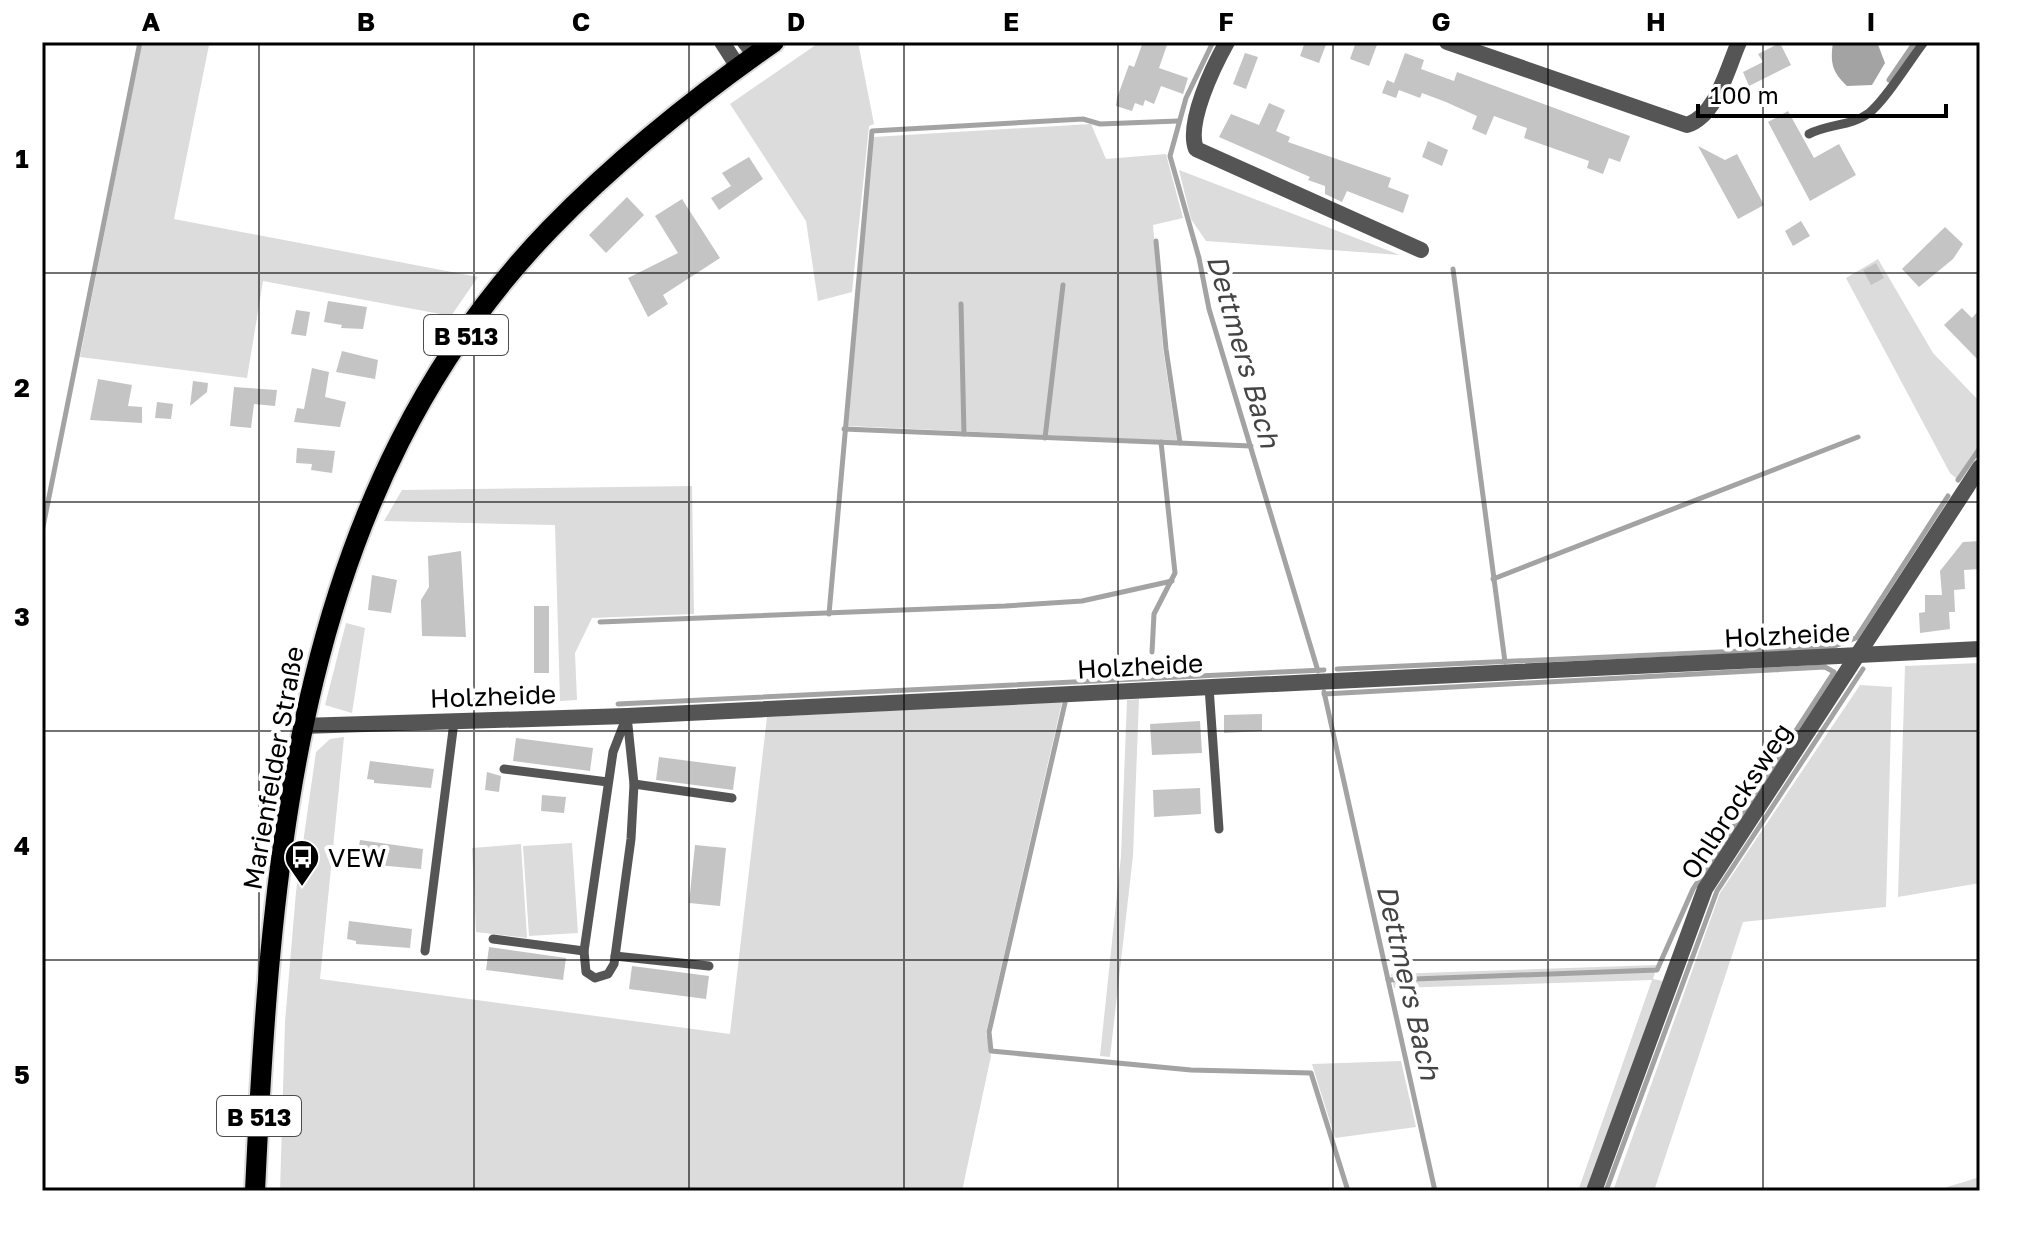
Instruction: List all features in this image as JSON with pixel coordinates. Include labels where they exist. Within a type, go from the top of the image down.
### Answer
[{"type":"main road","name":"Marienfelder Straße","points":[[255,1191],[262,1041],[273,921],[301,726],[333,601],[385,472],[452,354],[499,289],[548,231],[663,125],[746,55],[774,42]]},
{"type":"street","points":[[722,42],[746,55]]},
{"type":"street","points":[[1227,42],[1203,95],[1191,137],[1196,149],[1421,250]]},
{"type":"street","points":[[1447,42],[1687,125],[1699,121],[1709,110],[1739,42]]},
{"type":"street","name":"Ohlbrocksweg","points":[[1594,1191],[1705,889],[1980,467]]},
{"type":"street","points":[[1963,493],[1980,499]]},
{"type":"street","name":"Holzheide","points":[[301,726],[627,716],[1980,649]]},
{"type":"lane","points":[[1809,134],[1827,125],[1845,124],[1869,113],[1924,42]]},
{"type":"lane","points":[[1209,687],[1219,829]]},
{"type":"lane","points":[[627,716],[634,784],[631,839],[615,956],[608,974],[595,978],[586,972],[584,951],[613,752],[627,716]]},
{"type":"lane","points":[[425,951],[454,722]]},
{"type":"lane","points":[[504,769],[608,782]]},
{"type":"lane","points":[[634,784],[732,798]]},
{"type":"lane","points":[[493,939],[584,951]]},
{"type":"lane","points":[[615,956],[709,966]]},
{"type":"shaded area","points":[[142,42],[209,45],[174,219],[478,277],[451,316],[263,281],[247,378],[80,357]]},
{"type":"shaded area","points":[[820,42],[858,42],[874,124],[869,126],[852,292],[818,301],[806,221],[730,104]]},
{"type":"shaded area","points":[[1833,42],[1877,42],[1885,63],[1872,85],[1847,86],[1842,81],[1833,67]]},
{"type":"shaded area","points":[[1091,124],[1106,159],[1166,154],[1183,218],[1153,225],[1163,349],[1177,441],[848,426],[873,137]]},
{"type":"shaded area","points":[[1179,170],[1400,255],[1206,241],[1191,219]]},
{"type":"shaded area","points":[[1878,259],[1933,353],[1980,402],[1980,444],[1957,479],[1950,473],[1846,278]]},
{"type":"shaded area","points":[[692,486],[694,614],[592,618],[575,653],[577,700],[560,701],[555,525],[384,521],[402,490]]},
{"type":"shaded area","points":[[346,623],[365,628],[352,713],[325,705]]},
{"type":"shaded area","points":[[1980,663],[1980,883],[1898,897],[1905,666]]},
{"type":"shaded area","points":[[1860,685],[1892,687],[1886,907],[1743,922],[1654,1191],[1613,1191],[1720,893]]},
{"type":"shaded area","points":[[1139,699],[1133,856],[1110,1057],[1100,1056],[1121,856],[1127,700]]},
{"type":"shaded area","points":[[1062,702],[986,1033],[991,1056],[962,1191],[280,1191],[285,1022],[296,892],[316,752],[330,739],[344,737],[320,979],[730,1034],[767,717]]},
{"type":"shaded area","points":[[572,843],[578,933],[529,936],[523,846]]},
{"type":"shaded area","points":[[521,844],[527,938],[476,932],[472,848]]},
{"type":"shaded area","points":[[1657,965],[1653,979],[1663,981],[1589,1191],[1578,1191],[1652,980],[1394,988],[1391,974]]},
{"type":"shaded area","points":[[1401,1061],[1416,1127],[1335,1138],[1312,1064]]},
{"type":"shaded area","points":[[1980,1177],[1980,1191],[1934,1191]]},
{"type":"building","points":[[1143,42],[1168,42],[1159,68],[1188,78],[1183,94],[1161,86],[1154,104],[1145,100],[1143,106],[1135,103],[1132,111],[1116,106],[1117,98],[1129,65],[1134,67]]},
{"type":"building","points":[[1305,42],[1327,42],[1319,63],[1300,56]]},
{"type":"building","points":[[1356,42],[1378,42],[1369,66],[1350,59]]},
{"type":"building","points":[[1780,43],[1791,65],[1749,86],[1743,72],[1763,62],[1758,54]]},
{"type":"building","points":[[1245,53],[1258,57],[1246,89],[1233,84]]},
{"type":"building","points":[[1405,53],[1424,60],[1421,69],[1454,81],[1457,72],[1630,136],[1620,162],[1609,158],[1603,174],[1587,168],[1589,161],[1524,138],[1527,128],[1494,116],[1486,135],[1472,129],[1477,116],[1446,102],[1422,93],[1420,98],[1399,90],[1396,98],[1382,93],[1387,80],[1394,83]]},
{"type":"building","points":[[1269,103],[1285,110],[1276,131],[1290,137],[1288,142],[1391,178],[1388,187],[1409,195],[1403,213],[1347,191],[1342,202],[1325,194],[1325,186],[1308,180],[1310,177],[1219,137],[1231,114],[1259,125]]},
{"type":"building","points":[[1788,111],[1814,158],[1839,144],[1856,175],[1810,201],[1768,122]]},
{"type":"building","points":[[1428,141],[1448,150],[1442,166],[1422,157]]},
{"type":"building","points":[[1698,146],[1725,160],[1737,154],[1764,205],[1738,219]]},
{"type":"building","points":[[749,157],[763,179],[719,210],[711,198],[731,186],[722,173]]},
{"type":"building","points":[[627,197],[644,215],[606,253],[589,235]]},
{"type":"building","points":[[682,199],[720,258],[663,295],[668,304],[648,317],[628,278],[678,253],[655,216]]},
{"type":"building","points":[[1801,221],[1810,236],[1793,246],[1785,231]]},
{"type":"building","points":[[1945,227],[1963,244],[1953,259],[1919,287],[1902,269]]},
{"type":"building","points":[[1876,263],[1884,278],[1871,285],[1863,270]]},
{"type":"building","points":[[328,301],[367,307],[363,329],[341,328],[342,325],[324,322]]},
{"type":"building","points":[[1962,308],[1972,318],[1980,309],[1980,362],[1944,325]]},
{"type":"building","points":[[296,310],[310,312],[306,336],[291,334]]},
{"type":"building","points":[[342,351],[378,360],[375,379],[336,372]]},
{"type":"building","points":[[312,368],[329,372],[325,397],[346,402],[340,427],[294,422],[297,408],[304,409]]},
{"type":"building","points":[[98,379],[132,385],[128,406],[142,407],[142,423],[90,420]]},
{"type":"building","points":[[193,381],[208,383],[207,392],[190,406]]},
{"type":"building","points":[[234,387],[277,390],[275,406],[254,404],[251,428],[230,426]]},
{"type":"building","points":[[157,402],[173,404],[171,419],[155,418]]},
{"type":"building","points":[[297,448],[335,451],[332,473],[311,470],[312,464],[296,463]]},
{"type":"building","points":[[1980,541],[1980,569],[1964,570],[1965,589],[1954,590],[1955,612],[1949,612],[1950,629],[1920,633],[1919,613],[1925,612],[1925,595],[1942,595],[1940,571],[1963,542]]},
{"type":"building","points":[[461,551],[466,637],[422,636],[421,600],[429,587],[428,556]]},
{"type":"building","points":[[372,575],[397,580],[391,613],[368,610]]},
{"type":"building","points":[[534,606],[549,606],[549,673],[534,673]]},
{"type":"building","points":[[1262,714],[1262,731],[1224,733],[1224,715]]},
{"type":"building","points":[[1200,721],[1202,753],[1152,755],[1150,724]]},
{"type":"building","points":[[516,738],[593,748],[590,771],[513,761]]},
{"type":"building","points":[[659,757],[736,767],[733,790],[656,780]]},
{"type":"building","points":[[370,761],[434,769],[431,788],[374,783],[374,780],[367,779]]},
{"type":"building","points":[[487,772],[501,776],[499,792],[485,790]]},
{"type":"building","points":[[1200,788],[1201,814],[1154,817],[1153,790]]},
{"type":"building","points":[[542,795],[566,797],[564,813],[541,811]]},
{"type":"building","points":[[360,840],[423,849],[421,869],[366,864],[367,861],[357,860]]},
{"type":"building","points":[[695,845],[726,848],[720,906],[689,903]]},
{"type":"building","points":[[349,921],[412,929],[410,948],[356,944],[356,941],[347,939]]},
{"type":"building","points":[[489,947],[566,958],[563,980],[486,970]]},
{"type":"building","points":[[632,966],[709,976],[706,999],[629,989]]},
{"type":"waterway","points":[[42,532],[140,42]]},
{"type":"waterway","name":"Dettmers Bach","points":[[1213,42],[1186,98],[1170,156],[1199,258],[1209,309],[1318,671]]},
{"type":"waterway","points":[[1889,80],[1915,42]]},
{"type":"waterway","points":[[829,614],[872,131],[1083,119],[1100,124],[1178,121]]},
{"type":"waterway","points":[[1156,241],[1166,349],[1180,443]]},
{"type":"waterway","points":[[1453,269],[1505,662]]},
{"type":"waterway","points":[[1045,438],[1063,285]]},
{"type":"waterway","points":[[961,304],[964,434]]},
{"type":"waterway","points":[[844,429],[1251,446]]},
{"type":"waterway","points":[[1493,579],[1858,437]]},
{"type":"waterway","points":[[1152,652],[1154,614],[1175,573],[1161,442]]},
{"type":"waterway","points":[[1958,480],[1980,448]]},
{"type":"waterway","points":[[1337,669],[1832,647],[1856,638],[1948,496]]},
{"type":"waterway","points":[[600,622],[1082,601],[1172,581]]},
{"type":"waterway","points":[[1324,694],[1825,667],[1834,672],[1693,889],[1657,970],[1388,980]]},
{"type":"waterway","points":[[1606,1191],[1717,891],[1863,669]]},
{"type":"waterway","points":[[618,704],[1324,670]]},
{"type":"waterway","name":"Dettmers Bach","points":[[1324,692],[1435,1191]]},
{"type":"waterway","points":[[1065,703],[989,1032],[991,1051],[1191,1070],[1311,1073],[1348,1191]]},
{"type":"place","name":"VEW","points":[[302,888]]}]
